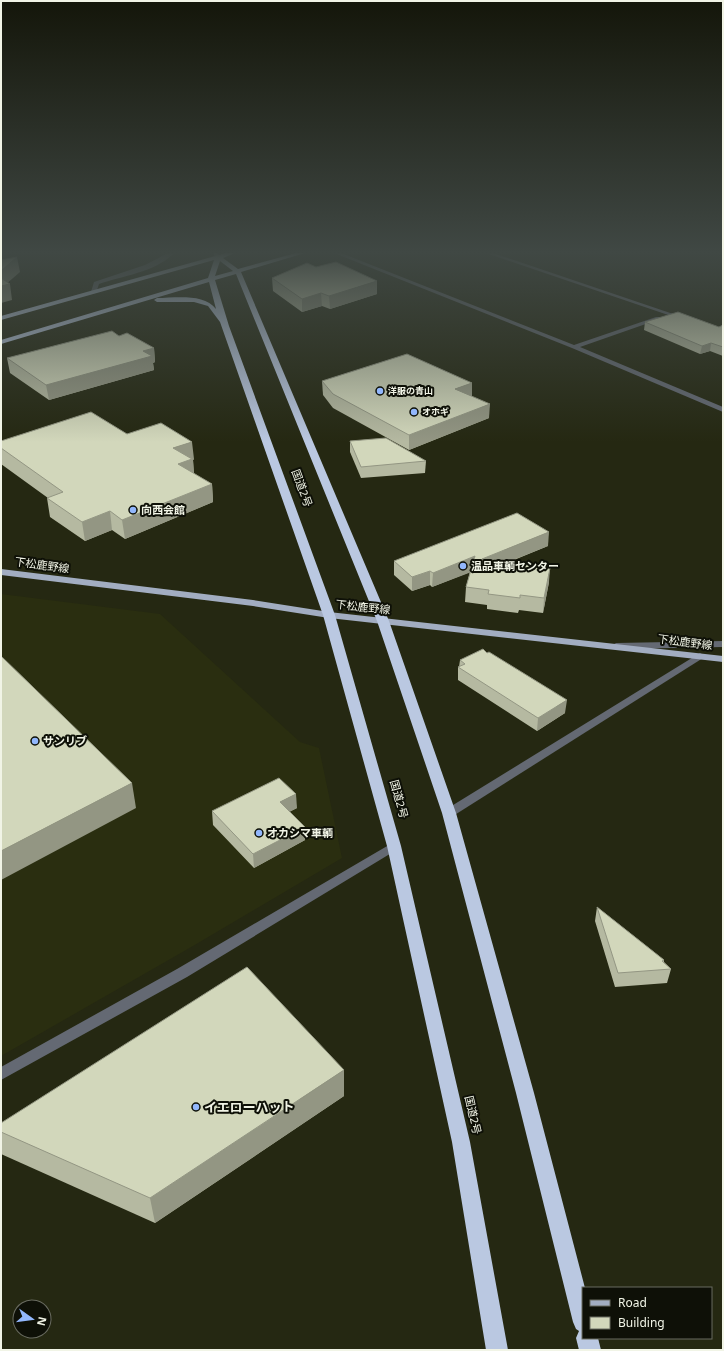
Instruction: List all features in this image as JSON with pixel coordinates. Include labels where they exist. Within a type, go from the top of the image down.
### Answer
[{"type":"highway","points":[[1,335],[69,316]]},
{"type":"highway","points":[[1,342],[85,316]]},
{"type":"highway","points":[[218,316],[225,326]]},
{"type":"highway","name":"国道2号","points":[[221,316],[329,615],[394,846],[461,1142],[497,1350]]},
{"type":"highway","points":[[256,316],[383,620],[449,813],[526,1092],[582,1318]]},
{"type":"highway","points":[[587,1339],[590,1350]]},
{"type":"main road","name":"下松鹿野線","points":[[1,572],[253,603],[329,615],[723,659]]},
{"type":"street","points":[[496,316],[574,347],[723,410]]},
{"type":"street","points":[[574,347],[663,316]]},
{"type":"street","points":[[676,316],[692,321]]},
{"type":"street","points":[[610,646],[723,644]]},
{"type":"street","points":[[449,813],[700,656]]},
{"type":"street","points":[[1,1074],[182,973],[394,846]]},
{"type":"shaded area","points":[[1,594],[160,614],[300,742],[319,748],[342,858],[193,946],[1,1056]]},
{"type":"building","points":[[665,316],[689,316],[719,327],[723,325],[723,347],[711,343],[702,346],[645,322]]},
{"type":"building","points":[[112,331],[119,336],[127,333],[154,348],[143,351],[152,356],[46,385],[7,358]]},
{"type":"building","points":[[407,354],[472,383],[455,389],[490,404],[409,435],[333,394],[322,381]]},
{"type":"building","points":[[91,412],[127,434],[161,423],[192,442],[173,448],[192,459],[178,464],[212,484],[122,520],[110,511],[82,522],[47,498],[63,492],[1,448],[1,441]]},
{"type":"building","points":[[386,438],[426,461],[361,467],[350,441]]},
{"type":"building","points":[[517,513],[549,532],[482,559],[550,568],[544,598],[520,595],[520,598],[488,594],[489,590],[466,587],[475,556],[433,573],[430,571],[412,577],[394,561]]},
{"type":"building","points":[[483,649],[487,653],[489,652],[567,700],[538,718],[458,667],[465,664],[460,660]]},
{"type":"building","name":"サンリブ","points":[[1,656],[132,783],[1,851]]},
{"type":"building","name":"オカシマ車輌","points":[[279,778],[296,794],[280,802],[305,827],[253,854],[212,811]]},
{"type":"building","points":[[597,907],[664,960],[662,961],[671,969],[618,973]]},
{"type":"building","points":[[247,967],[344,1070],[150,1198],[1,1132],[1,1123]]},
{"type":"place","name":"洋服の青山","points":[[380,391]]},
{"type":"place","name":"オホギ","points":[[414,412]]},
{"type":"place","name":"向西会館","points":[[133,510]]},
{"type":"place","name":"温品車輌センター","points":[[463,566]]},
{"type":"place","name":"サンリブ","points":[[35,741]]},
{"type":"place","name":"オカシマ車輌","points":[[259,833]]},
{"type":"place","name":"イエローハット","points":[[196,1107]]}]
